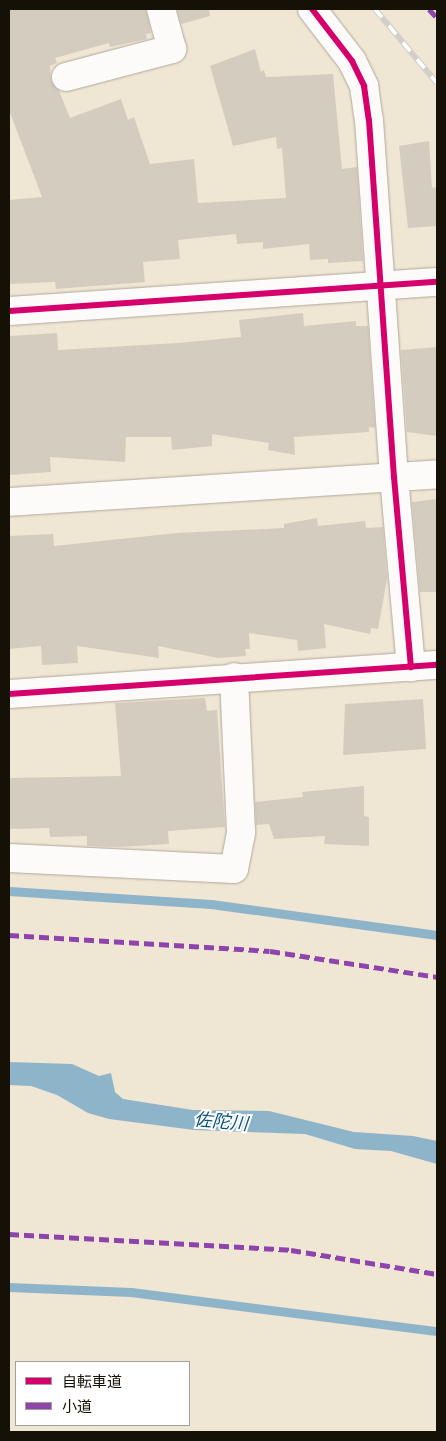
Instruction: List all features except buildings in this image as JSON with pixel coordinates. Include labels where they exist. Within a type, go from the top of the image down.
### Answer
[{"type":"street","points":[[66,77],[172,49],[161,9]]},
{"type":"street","points":[[312,9],[352,61],[364,86],[370,120],[394,477],[411,667]]},
{"type":"street","points":[[9,311],[437,282]]},
{"type":"street","points":[[9,502],[437,474]]},
{"type":"street","points":[[9,694],[234,677],[437,665]]},
{"type":"street","points":[[9,858],[234,868],[241,832],[234,677]]},
{"type":"water","name":"佐陀川","points":[[9,1062],[72,1064],[99,1076],[111,1073],[115,1092],[123,1099],[193,1110],[269,1111],[354,1132],[413,1136],[437,1141],[437,1164],[391,1151],[355,1149],[305,1134],[194,1130],[109,1119],[88,1113],[57,1095],[31,1086],[9,1085]]},
{"type":"waterway","points":[[9,891],[211,904],[437,935]]},
{"type":"waterway","points":[[9,1287],[131,1292],[437,1331]]},
{"type":"railway","points":[[375,9],[437,83]]},
{"type":"marked path","points":[[429,9],[437,18]]},
{"type":"marked path","points":[[9,935],[270,951],[437,977]]},
{"type":"marked path","points":[[9,1234],[291,1250],[437,1274]]},
{"type":"cycle path","points":[[312,9],[352,61],[364,86],[369,120],[394,477],[411,667]]},
{"type":"cycle path","points":[[9,311],[437,282]]},
{"type":"cycle path","points":[[9,694],[437,665]]}]
